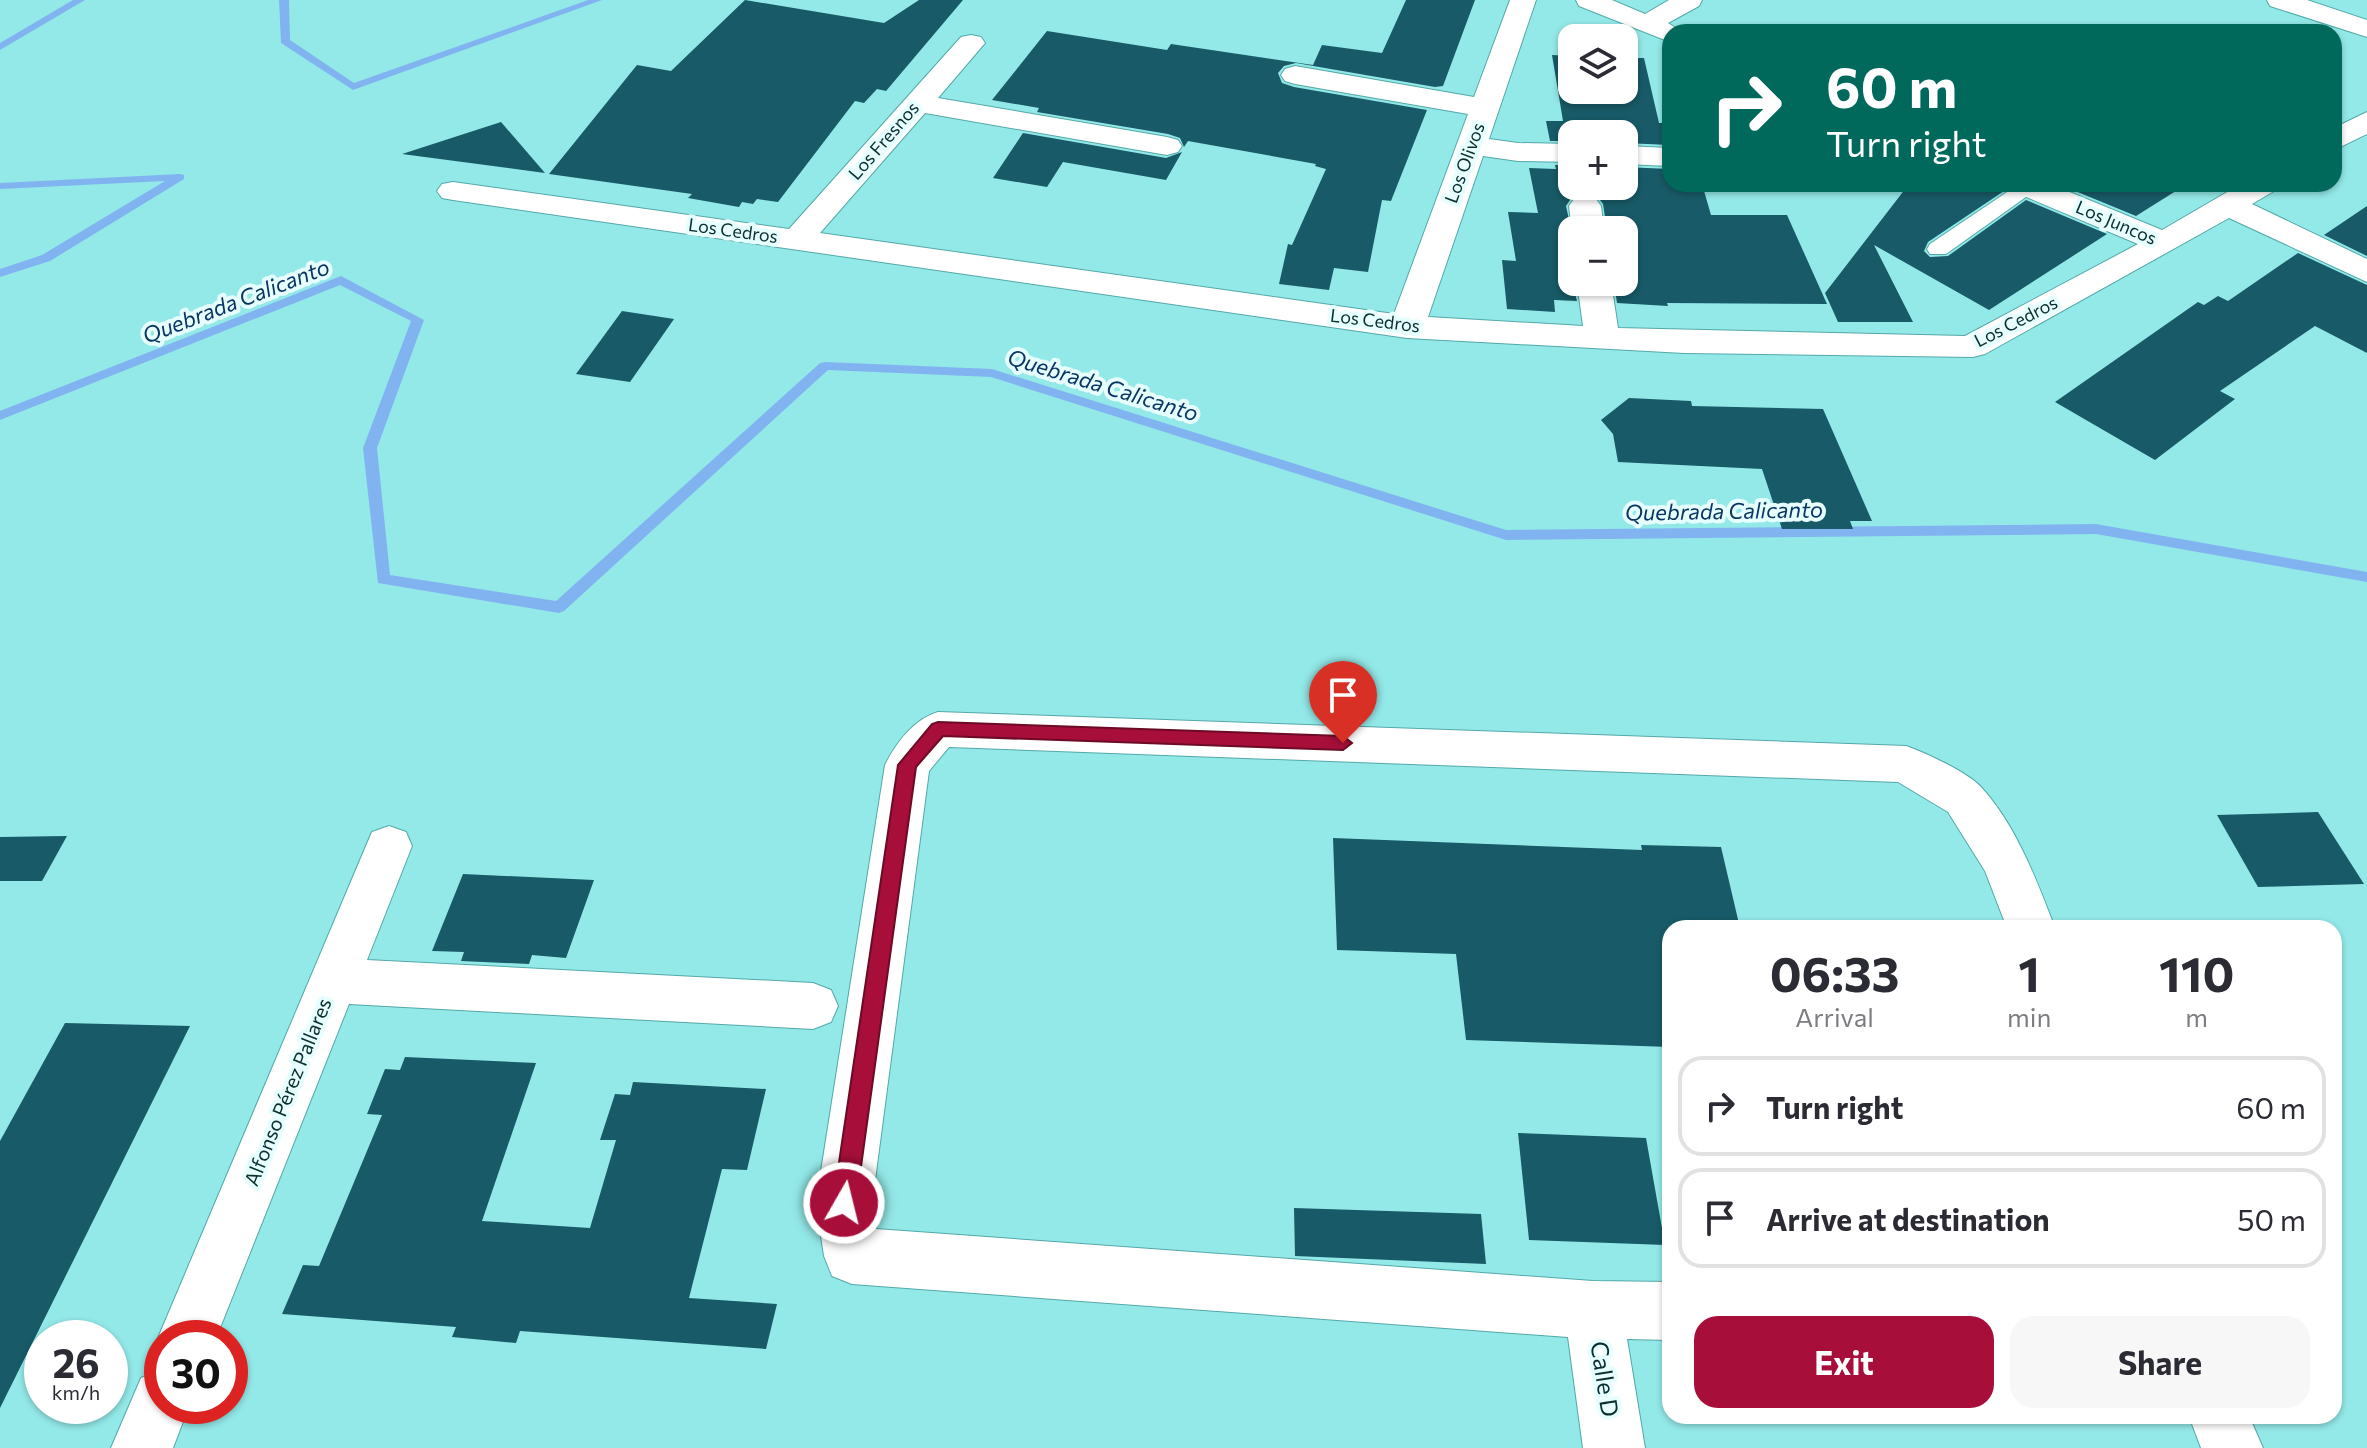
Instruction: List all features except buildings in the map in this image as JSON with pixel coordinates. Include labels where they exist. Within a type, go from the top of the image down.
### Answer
[{"type":"street","name":"Los Olivos","points":[[1407,327],[1523,0]]},
{"type":"street","points":[[1589,0],[1658,29]]},
{"type":"street","points":[[1663,24],[1689,0]]},
{"type":"street","points":[[2280,0],[2367,29]]},
{"type":"street","name":"Los Fresnos","points":[[797,240],[971,43]]},
{"type":"street","points":[[1295,75],[1486,108]]},
{"type":"street","points":[[918,103],[1167,146]]},
{"type":"street","points":[[2342,136],[2367,121]]},
{"type":"street","points":[[1471,145],[1518,152],[1558,153]]},
{"type":"street","points":[[1638,156],[1662,157]]},
{"type":"street","name":"Los Cedros","points":[[453,191],[1407,327],[1700,342],[1973,346],[2164,243],[2250,192]]},
{"type":"street","name":"Los Juncos","points":[[2043,192],[2164,243]]},
{"type":"street","points":[[2228,205],[2367,272]]},
{"type":"street","points":[[1596,296],[1602,337]]},
{"type":"street","points":[[1662,1311],[1593,1310],[852,1256],[844,1203],[907,765],[938,729],[1906,764],[1964,799],[2006,863],[2028,920]]},
{"type":"street","name":"Alfonso Pérez Pallares","points":[[194,1320],[389,846]]},
{"type":"street","points":[[333,981],[813,1006]]},
{"type":"street","name":"Calle D","points":[[1593,1310],[1614,1448]]},
{"type":"street","points":[[142,1448],[152,1424]]},
{"type":"street","points":[[2222,1424],[2232,1448]]},
{"type":"lane","points":[[1938,249],[2016,192]]},
{"type":"waterway","points":[[0,47],[80,0]]},
{"type":"waterway","points":[[284,0],[285,41],[353,87],[597,0]]},
{"type":"waterway","points":[[0,186],[180,177],[46,258],[0,273]]},
{"type":"waterway","name":"Quebrada Calicanto","points":[[0,416],[341,280],[418,320],[370,448],[383,579],[559,607],[825,366],[992,373],[1506,535],[2096,529],[2367,577]]},
{"type":"route","points":[[844,1203],[907,765],[938,729],[1343,743]]}]
